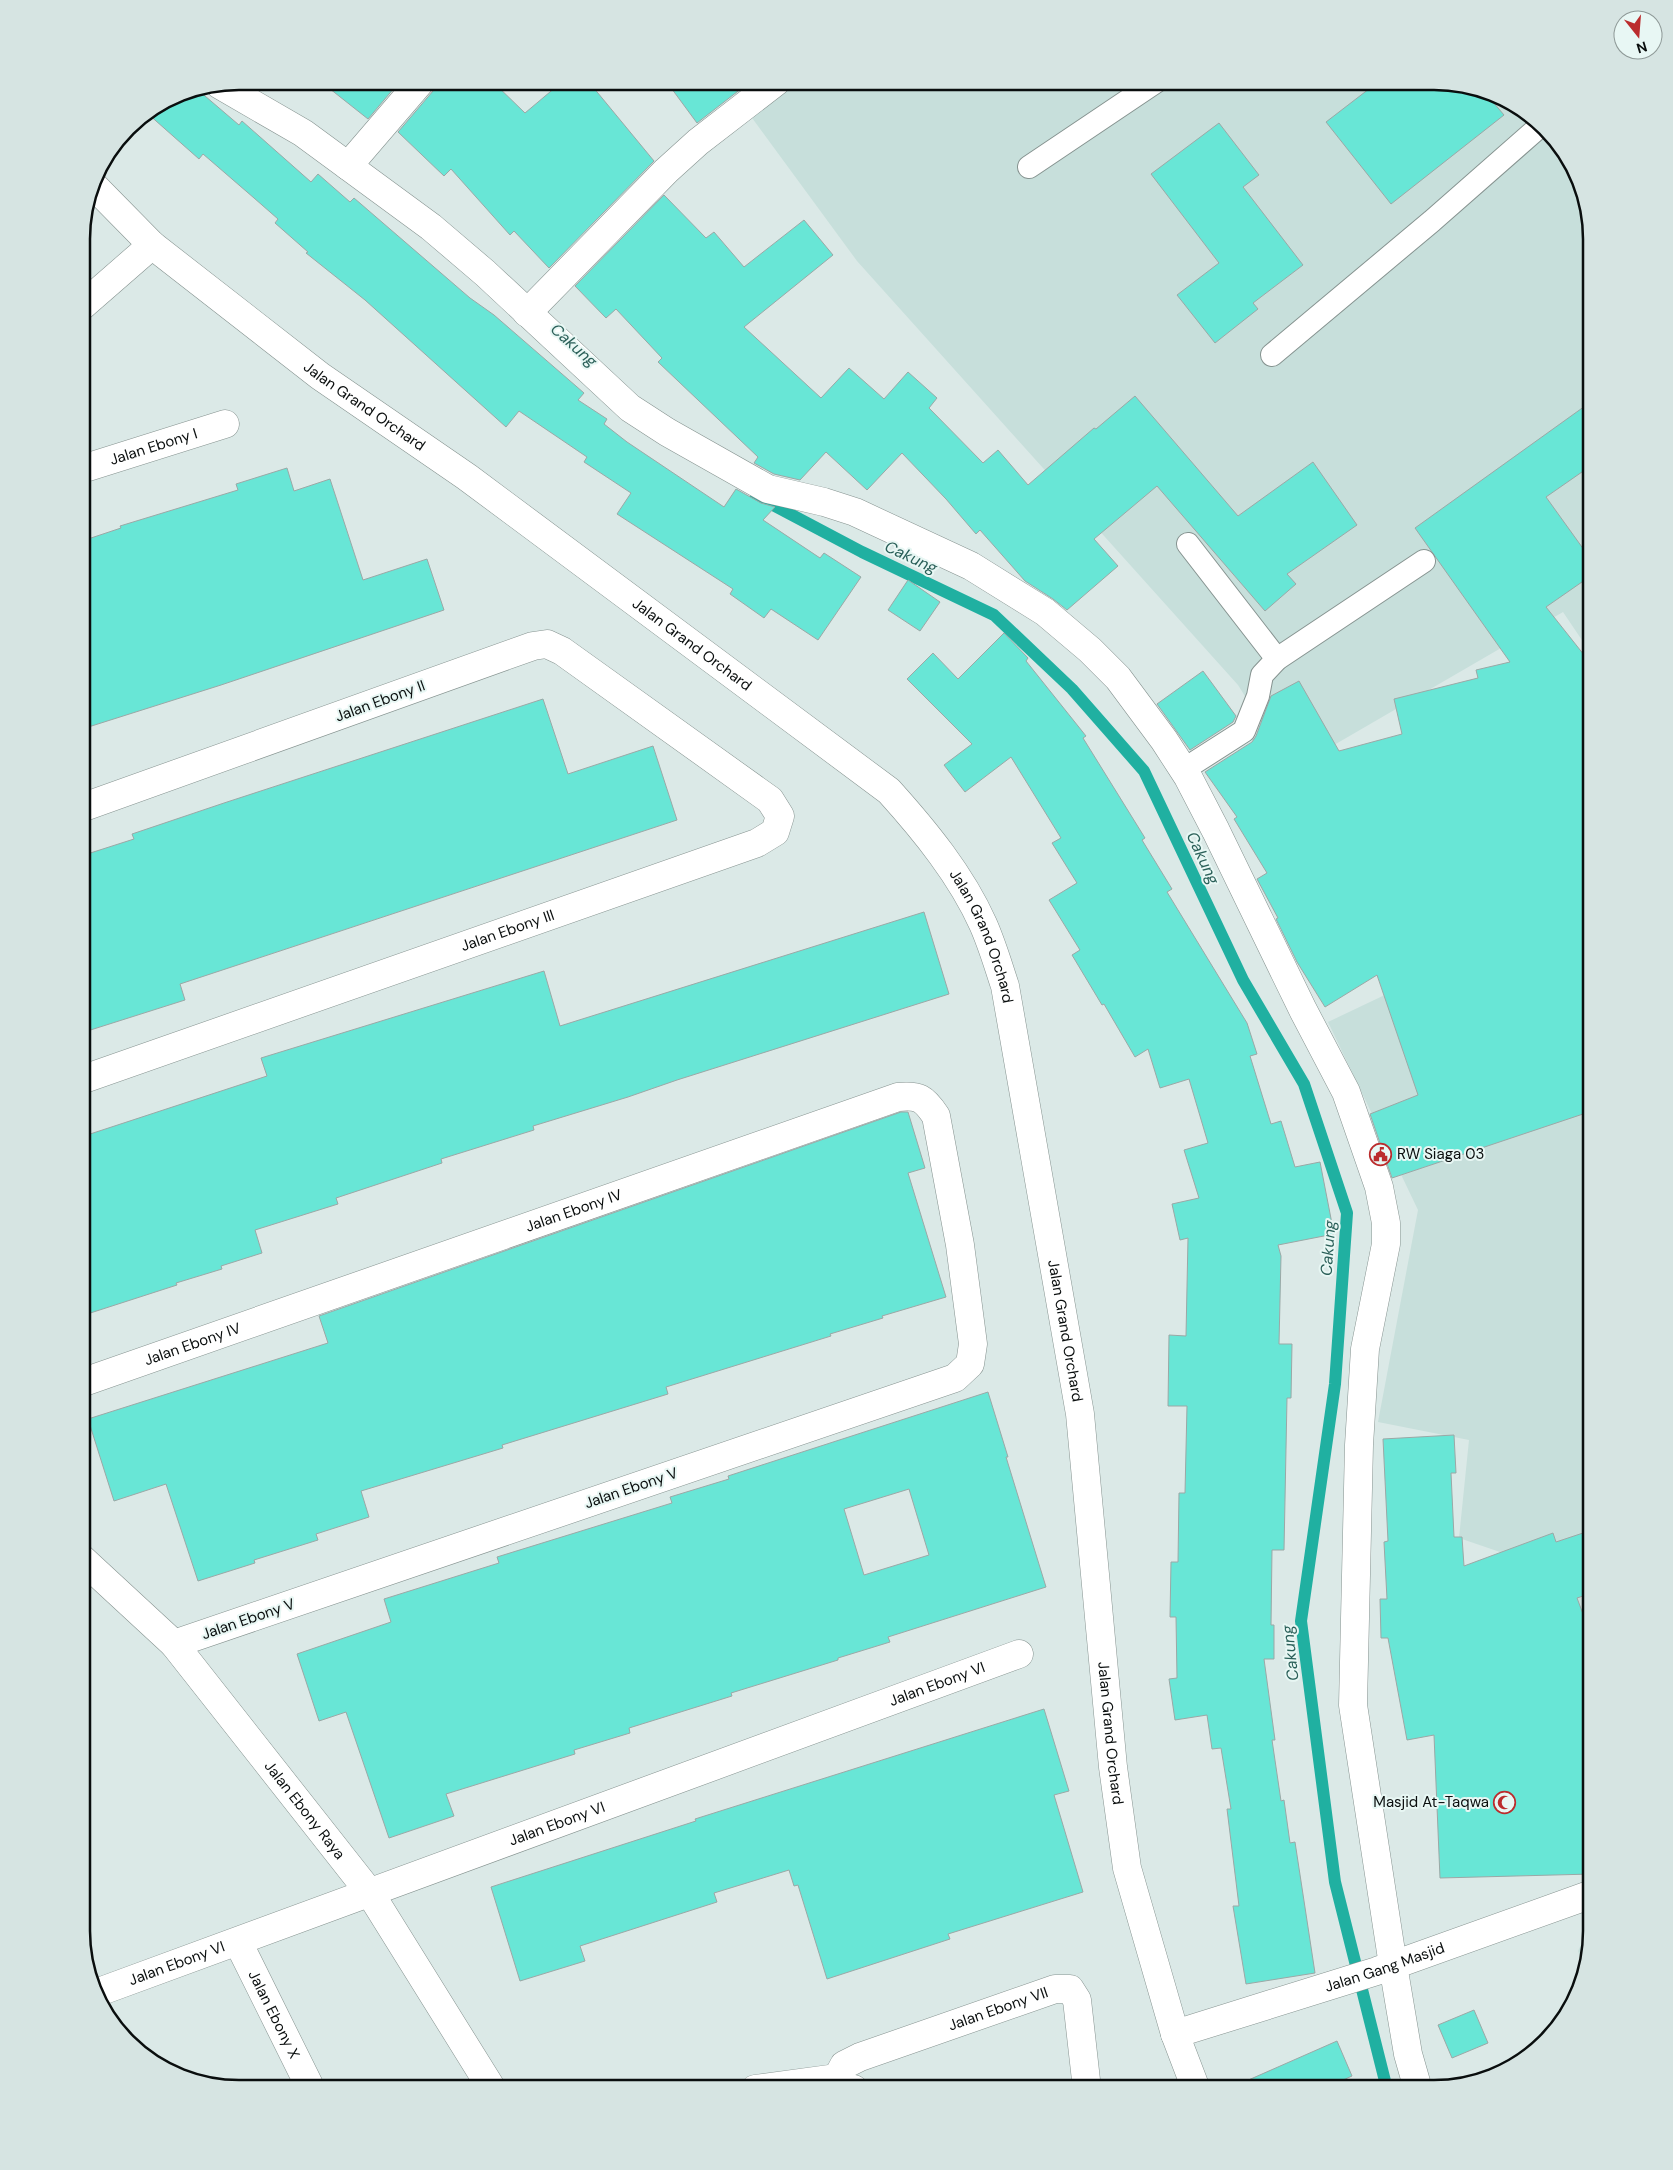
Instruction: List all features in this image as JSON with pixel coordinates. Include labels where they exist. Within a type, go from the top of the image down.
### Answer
[{"type":"street","points":[[229,90],[303,134],[431,227],[485,273],[630,408],[768,489],[824,502],[855,512],[971,566],[1045,612],[1090,650],[1118,678],[1164,740],[1183,770],[1216,831],[1303,1010],[1343,1086],[1379,1187],[1386,1223],[1386,1244],[1365,1358],[1359,1446],[1353,1705],[1385,1968],[1415,2080]]},
{"type":"street","points":[[348,166],[413,90]]},
{"type":"street","points":[[528,313],[666,171],[698,142],[765,90]]},
{"type":"street","name":"Jalan Grand Orchard","points":[[98,190],[152,244],[320,376],[467,477],[889,791],[916,821],[964,890],[983,922],[1005,986],[1080,1414],[1114,1767],[1127,1868],[1175,2034],[1193,2080]]},
{"type":"street","points":[[90,299],[152,244]]},
{"type":"street","name":"Jalan Ebony I","points":[[90,466],[225,424]]},
{"type":"street","name":"Jalan Ebony II","points":[[90,805],[533,646],[547,644],[562,651],[663,724]]},
{"type":"street","name":"Jalan Ebony III","points":[[90,1077],[758,843],[775,832],[780,816],[770,800],[663,724]]},
{"type":"street","name":"Jalan Ebony IV","points":[[90,1380],[898,1097],[911,1096],[926,1102],[936,1116],[960,1245]]},
{"type":"street","name":"Jalan Ebony V","points":[[174,1644],[955,1378],[970,1364],[973,1344],[960,1245]]},
{"type":"street","name":"Jalan Ebony Raya","points":[[90,1566],[174,1644],[370,1893],[486,2080]]},
{"type":"street","name":"Jalan Ebony VI","points":[[102,1991],[1019,1654]]},
{"type":"street","name":"Jalan Gang Masjid","points":[[1175,2034],[1385,1968],[1583,1897]]},
{"type":"street","name":"Jalan Ebony X","points":[[238,1942],[307,2080]]},
{"type":"street","name":"Jalan Ebony VII","points":[[845,2080],[844,2065],[860,2057],[1056,1989],[1070,1989],[1077,2000],[1086,2080]]},
{"type":"lane","points":[[1029,167],[1145,90]]},
{"type":"lane","points":[[1272,355],[1432,221],[1535,130]]},
{"type":"lane","points":[[1188,544],[1277,659]]},
{"type":"lane","points":[[1183,770],[1244,731],[1258,696],[1262,674],[1277,659],[1424,561]]},
{"type":"shaded area","points":[[732,90],[1443,90],[1472,95],[1491,101],[1525,121],[1552,148],[1572,182],[1582,220],[1583,642],[1563,612],[1291,770],[1238,685],[857,261]]},
{"type":"shaded area","points":[[1583,845],[1583,1776],[1500,1552],[1459,1538],[1469,1440],[1378,1422],[1418,1210],[1328,1022],[1433,972]]},
{"type":"shaded area","points":[[1582,1942],[1580,1957],[1578,1951]]},
{"type":"building","points":[[331,90],[392,90],[368,119]]},
{"type":"building","points":[[501,90],[525,113],[552,90],[595,90],[654,161],[549,268],[514,231],[510,235],[451,169],[444,176],[398,132],[433,91]]},
{"type":"building","points":[[673,90],[739,90],[697,123]]},
{"type":"building","points":[[1368,90],[1443,90],[1463,93],[1493,102],[1504,115],[1391,204],[1326,122]]},
{"type":"building","points":[[204,95],[239,125],[242,121],[311,182],[318,174],[350,202],[354,198],[584,393],[578,400],[607,419],[604,424],[627,442],[724,507],[736,489],[761,503],[775,507],[763,520],[820,558],[824,553],[861,577],[818,640],[771,609],[764,618],[730,594],[733,589],[617,514],[631,493],[584,462],[587,457],[519,411],[506,427],[365,300],[306,253],[308,252],[275,223],[278,219],[254,198],[203,154],[199,159],[152,118],[173,105]]},
{"type":"building","points":[[1219,123],[1259,175],[1243,187],[1303,265],[1253,303],[1258,309],[1215,343],[1177,295],[1219,263],[1151,174]]},
{"type":"building","points":[[664,195],[706,238],[714,232],[744,267],[804,220],[833,255],[744,327],[821,398],[849,368],[884,399],[908,372],[937,398],[929,408],[983,463],[998,450],[1028,485],[1094,428],[1096,429],[1135,396],[1238,516],[1313,462],[1357,525],[1287,574],[1296,584],[1265,611],[1157,486],[1094,539],[1118,566],[1067,610],[1025,581],[980,530],[976,534],[902,453],[867,490],[826,452],[800,480],[774,474],[754,463],[758,457],[658,362],[662,358],[616,309],[606,318],[575,286]]},
{"type":"building","points":[[1583,407],[1583,471],[1546,497],[1583,548],[1583,581],[1546,607],[1583,654],[1583,1114],[1392,1178],[1370,1114],[1418,1095],[1377,975],[1325,1007],[1297,962],[1276,919],[1278,918],[1257,879],[1267,873],[1234,819],[1237,817],[1205,772],[1252,742],[1271,696],[1299,681],[1339,751],[1402,734],[1394,699],[1478,678],[1476,670],[1510,662],[1415,528]]},
{"type":"building","points":[[287,468],[294,491],[330,479],[363,580],[427,559],[444,610],[221,685],[90,726],[90,538],[121,528],[120,526],[238,490],[236,484]]},
{"type":"building","points":[[908,580],[940,602],[920,631],[888,610]]},
{"type":"building","points":[[1004,633],[1028,658],[1026,661],[1086,736],[1083,738],[1145,838],[1142,840],[1172,889],[1167,892],[1247,1023],[1257,1054],[1250,1056],[1271,1124],[1281,1121],[1295,1167],[1320,1162],[1334,1234],[1278,1245],[1281,1256],[1279,1344],[1292,1344],[1291,1398],[1287,1398],[1284,1550],[1272,1550],[1271,1625],[1274,1625],[1274,1659],[1264,1659],[1275,1740],[1272,1740],[1281,1801],[1284,1800],[1290,1843],[1295,1842],[1315,1973],[1246,1984],[1233,1906],[1239,1906],[1227,1809],[1231,1809],[1221,1748],[1212,1749],[1207,1715],[1175,1720],[1169,1679],[1177,1678],[1176,1617],[1170,1617],[1171,1562],[1178,1562],[1179,1493],[1185,1493],[1187,1406],[1168,1406],[1169,1335],[1186,1336],[1188,1238],[1180,1240],[1172,1204],[1199,1198],[1184,1150],[1208,1143],[1189,1079],[1160,1088],[1148,1049],[1135,1057],[1072,955],[1080,950],[1049,900],[1077,883],[1052,843],[1061,838],[1011,757],[965,792],[944,765],[972,744],[907,679],[933,653],[958,679]]},
{"type":"building","points":[[1203,671],[1236,716],[1233,722],[1190,750],[1157,704]]},
{"type":"building","points":[[543,699],[568,774],[653,746],[677,820],[180,984],[185,1000],[90,1030],[90,853],[134,839],[132,834]]},
{"type":"building","points":[[924,912],[949,994],[533,1126],[534,1130],[441,1159],[442,1163],[336,1198],[338,1204],[255,1230],[262,1253],[221,1266],[222,1269],[176,1283],[177,1285],[90,1313],[90,1134],[267,1076],[261,1058],[544,971],[560,1026]]},
{"type":"building","points":[[901,1112],[908,1112],[925,1168],[908,1173],[946,1297],[882,1316],[883,1318],[830,1334],[831,1336],[666,1387],[668,1394],[502,1445],[503,1448],[361,1491],[369,1517],[316,1534],[318,1540],[254,1560],[255,1563],[198,1581],[166,1484],[114,1501],[90,1425],[90,1418],[328,1343],[319,1316]]},
{"type":"building","points":[[988,1392],[1046,1587],[888,1637],[890,1642],[731,1693],[732,1696],[629,1728],[630,1733],[574,1750],[575,1754],[446,1794],[454,1816],[389,1838],[346,1712],[319,1721],[297,1654],[391,1622],[384,1599],[499,1563],[497,1557],[672,1503],[670,1497],[729,1479],[728,1476]],"holes":[[[909,1489],[929,1555],[864,1575],[844,1509]]]},
{"type":"building","points":[[1454,1435],[1456,1473],[1451,1473],[1454,1537],[1462,1537],[1464,1566],[1553,1533],[1556,1542],[1583,1533],[1583,1596],[1577,1598],[1583,1614],[1583,1874],[1440,1878],[1434,1735],[1407,1740],[1388,1638],[1381,1638],[1380,1599],[1387,1599],[1384,1542],[1388,1541],[1383,1439]]},
{"type":"building","points":[[1044,1709],[1069,1791],[1054,1795],[1083,1892],[948,1934],[950,1939],[827,1979],[798,1885],[794,1886],[789,1870],[714,1893],[717,1902],[580,1946],[585,1961],[520,1981],[491,1887],[696,1821],[695,1819]]},
{"type":"building","points":[[1474,2010],[1488,2043],[1452,2058],[1438,2025]]},
{"type":"building","points":[[1337,2041],[1352,2076],[1343,2080],[1248,2080]]},
{"type":"waterway","name":"Cakung","points":[[756,496],[862,552],[994,615],[1072,689],[1144,771],[1243,980],[1304,1084],[1347,1213],[1335,1384],[1301,1621],[1335,1882],[1385,2080]]},
{"type":"place","name":"RW Siaga 03","points":[[1381,1154]]},
{"type":"place","name":"Masjid At-Taqwa","points":[[1505,1802]]}]
